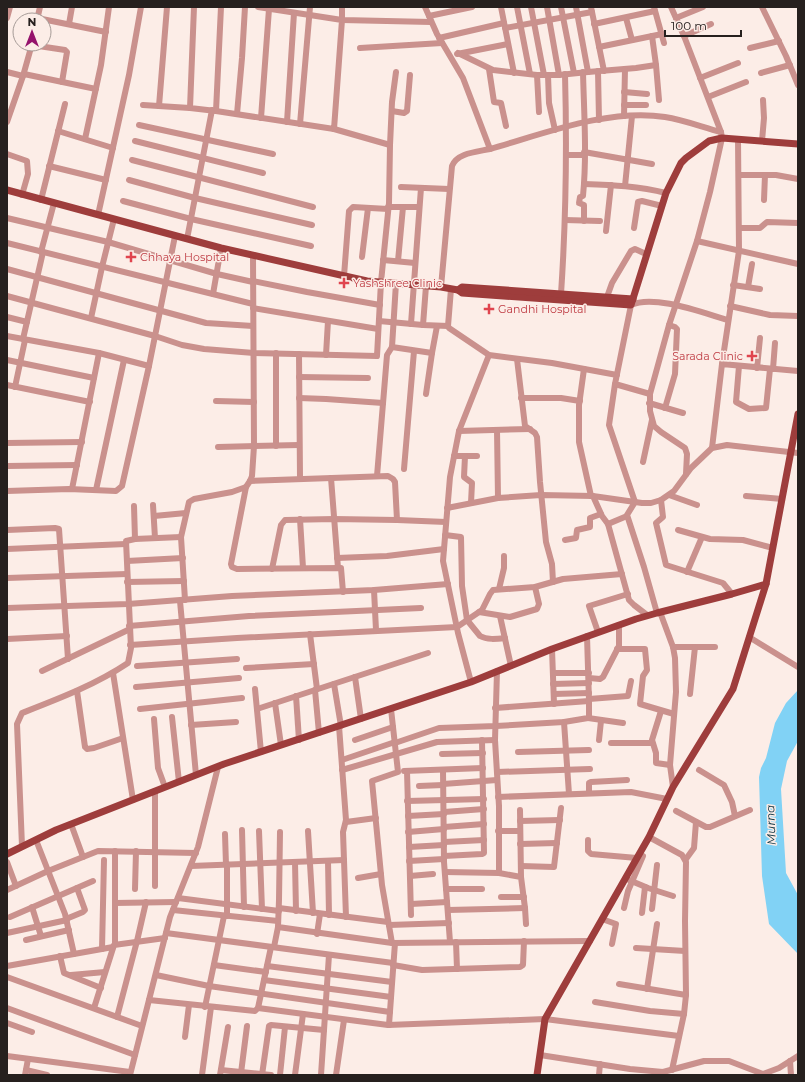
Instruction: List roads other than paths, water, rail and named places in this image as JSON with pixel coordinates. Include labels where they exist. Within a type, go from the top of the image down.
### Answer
[{"type":"main road","points":[[634,302],[646,254],[666,193],[681,163],[686,158],[709,141],[721,135],[738,139],[798,144]]},
{"type":"main road","points":[[7,190],[221,248],[367,281],[413,284],[454,289],[462,287],[497,292],[634,302]]},
{"type":"main road","points":[[497,292],[607,297],[634,302]]},
{"type":"main road","points":[[537,1075],[544,1020],[602,919],[628,880],[672,788],[733,688],[766,584],[782,499],[795,453],[798,414]]},
{"type":"main road","points":[[7,854],[71,824],[218,767],[471,682],[552,649],[648,615],[766,584]]},
{"type":"street","points":[[7,18],[10,7]]},
{"type":"street","points":[[68,24],[72,7]]},
{"type":"street","points":[[85,139],[101,65],[109,7]]},
{"type":"street","points":[[98,215],[129,75],[140,7]]},
{"type":"street","points":[[159,106],[167,7]]},
{"type":"street","points":[[190,108],[194,7]]},
{"type":"street","points":[[187,239],[206,139],[214,110],[221,7]]},
{"type":"street","points":[[237,114],[242,58],[244,7]]},
{"type":"street","points":[[258,7],[295,11],[309,15],[342,20],[430,19],[472,7]]},
{"type":"street","points":[[300,124],[310,7]]},
{"type":"street","points":[[334,129],[342,7]]},
{"type":"street","points":[[425,7],[441,41],[463,78],[490,149]]},
{"type":"street","points":[[501,7],[514,73]]},
{"type":"street","points":[[518,7],[530,74]]},
{"type":"street","points":[[531,7],[543,75],[556,130]]},
{"type":"street","points":[[546,7],[562,74],[567,127],[565,220],[561,294]]},
{"type":"street","points":[[561,7],[574,73]]},
{"type":"street","points":[[576,7],[586,72],[584,184],[583,195],[580,197],[579,203],[584,205],[584,220]]},
{"type":"street","points":[[671,7],[684,36],[721,135],[710,192],[697,241],[669,325],[650,394],[649,403],[652,420],[657,429],[685,448],[687,454],[686,474]]},
{"type":"street","points":[[676,18],[703,7]]},
{"type":"street","points":[[762,7],[798,85]]},
{"type":"street","points":[[261,118],[271,8]]},
{"type":"street","points":[[594,24],[626,18],[654,9],[664,43]]},
{"type":"street","points":[[360,48],[441,41],[504,25],[534,22],[592,10],[599,47],[601,71],[599,120]]},
{"type":"street","points":[[287,122],[295,11]]},
{"type":"street","points":[[626,18],[632,40]]},
{"type":"street","points":[[52,21],[106,32]]},
{"type":"street","points":[[684,36],[711,24]]},
{"type":"street","points":[[599,47],[662,34]]},
{"type":"street","points":[[652,36],[659,100]]},
{"type":"street","points":[[750,48],[779,41]]},
{"type":"street","points":[[449,55],[508,44]]},
{"type":"street","points":[[52,48],[65,50],[66,52],[62,82]]},
{"type":"street","points":[[7,122],[24,75],[30,52]]},
{"type":"street","points":[[458,53],[492,70],[543,75],[625,69],[656,65]]},
{"type":"street","points":[[700,78],[738,63]]},
{"type":"street","points":[[762,73],[790,65]]},
{"type":"street","points":[[489,69],[494,102],[501,103],[506,126]]},
{"type":"street","points":[[624,116],[625,69]]},
{"type":"street","points":[[7,72],[96,89]]},
{"type":"street","points":[[7,296],[91,318],[192,348],[276,354],[377,356],[381,282],[388,208],[392,111],[396,72]]},
{"type":"street","points":[[539,112],[543,75]]},
{"type":"street","points":[[392,111],[404,113],[407,111],[410,76]]},
{"type":"street","points":[[708,98],[746,82]]},
{"type":"street","points":[[624,92],[647,94]]},
{"type":"street","points":[[762,100],[764,118],[762,141]]},
{"type":"street","points":[[41,200],[65,104]]},
{"type":"street","points":[[143,105],[214,110],[334,129],[390,144]]},
{"type":"street","points":[[624,105],[646,105]]},
{"type":"street","points":[[441,287],[449,189],[452,166],[457,158],[567,127],[624,116],[665,117],[721,135]]},
{"type":"street","points":[[625,186],[632,116]]},
{"type":"street","points":[[139,125],[273,154]]},
{"type":"street","points":[[58,131],[113,148]]},
{"type":"street","points":[[712,448],[728,320],[739,251],[738,139]]},
{"type":"street","points":[[135,141],[263,173]]},
{"type":"street","points":[[7,154],[27,161],[28,174],[22,195]]},
{"type":"street","points":[[566,154],[584,154],[628,159],[652,164]]},
{"type":"street","points":[[132,160],[314,207]]},
{"type":"street","points":[[49,166],[106,180]]},
{"type":"street","points":[[764,200],[765,174]]},
{"type":"street","points":[[739,175],[780,175],[798,179]]},
{"type":"street","points":[[129,180],[195,198],[312,226]]},
{"type":"street","points":[[584,184],[648,188],[666,193]]},
{"type":"street","points":[[606,231],[611,185]]},
{"type":"street","points":[[401,187],[449,189]]},
{"type":"street","points":[[411,324],[421,188]]},
{"type":"street","points":[[123,201],[191,219],[311,246]]},
{"type":"street","points":[[634,228],[638,202],[642,201],[662,206]]},
{"type":"street","points":[[15,387],[31,303],[47,228],[54,203]]},
{"type":"street","points":[[344,276],[349,211],[353,207],[419,207]]},
{"type":"street","points":[[398,261],[403,207]]},
{"type":"street","points":[[362,257],[368,208]]},
{"type":"street","points":[[7,218],[108,242],[217,274],[319,295],[380,304]]},
{"type":"street","points":[[91,318],[114,219]]},
{"type":"street","points":[[565,220],[600,221]]},
{"type":"street","points":[[739,228],[760,228],[767,222],[798,223]]},
{"type":"street","points":[[7,491],[72,489],[116,491],[122,486],[149,366],[175,236]]},
{"type":"street","points":[[697,241],[798,264]]},
{"type":"street","points":[[7,243],[213,294],[253,306],[378,329]]},
{"type":"street","points":[[213,294],[221,248]]},
{"type":"street","points":[[607,297],[612,283],[631,251],[635,249],[646,254]]},
{"type":"street","points":[[253,256],[254,446],[250,481],[246,487],[231,564],[232,567],[237,569],[338,568],[342,569],[343,592]]},
{"type":"street","points":[[383,260],[415,263]]},
{"type":"street","points":[[748,287],[752,264]]},
{"type":"street","points":[[7,269],[211,324],[254,326]]},
{"type":"street","points":[[377,476],[387,355],[392,347],[396,283]]},
{"type":"street","points":[[733,285],[760,289]]},
{"type":"street","points":[[423,325],[426,286]]},
{"type":"street","points":[[448,326],[454,289]]},
{"type":"street","points":[[635,502],[609,425],[615,384],[634,302],[661,302],[728,320]]},
{"type":"street","points":[[730,306],[770,315],[798,316]]},
{"type":"street","points":[[7,317],[27,322]]},
{"type":"street","points":[[326,355],[328,321]]},
{"type":"street","points":[[379,321],[448,326],[489,355],[617,375]]},
{"type":"street","points":[[665,408],[676,367],[677,329],[669,325]]},
{"type":"street","points":[[426,394],[437,326]]},
{"type":"street","points":[[7,336],[99,353],[149,366]]},
{"type":"street","points":[[757,368],[760,338]]},
{"type":"street","points":[[739,366],[736,402],[749,409],[765,409],[767,407],[775,344]]},
{"type":"street","points":[[392,347],[432,353]]},
{"type":"street","points":[[404,469],[414,350]]},
{"type":"street","points":[[72,489],[99,353]]},
{"type":"street","points":[[276,354],[276,446]]},
{"type":"street","points":[[299,354],[300,478]]},
{"type":"street","points":[[471,682],[457,627],[443,561],[450,478],[458,431],[489,355]]},
{"type":"street","points":[[518,359],[521,398],[526,426],[537,436],[546,542],[552,564],[553,582]]},
{"type":"street","points":[[7,360],[94,378]]},
{"type":"street","points":[[96,490],[124,360]]},
{"type":"street","points":[[722,364],[798,371]]},
{"type":"street","points":[[584,369],[580,401],[579,442],[592,496],[608,524],[631,602],[648,615]]},
{"type":"street","points":[[299,378],[368,378]]},
{"type":"street","points":[[615,384],[650,394]]},
{"type":"street","points":[[7,385],[90,402]]},
{"type":"street","points":[[299,398],[383,403]]},
{"type":"street","points":[[521,398],[561,398],[580,401]]},
{"type":"street","points":[[216,402],[254,402]]},
{"type":"street","points":[[649,403],[683,413]]},
{"type":"street","points":[[643,462],[652,420]]},
{"type":"street","points":[[497,430],[498,498]]},
{"type":"street","points":[[458,431],[530,430]]},
{"type":"street","points":[[7,443],[82,442]]},
{"type":"street","points":[[218,447],[300,445]]},
{"type":"street","points":[[447,508],[498,498],[541,495],[592,496],[647,503],[661,500],[674,491],[686,474],[712,448],[727,446],[795,453]]},
{"type":"street","points":[[454,456],[477,456]]},
{"type":"street","points":[[464,456],[464,477],[472,482],[472,503]]},
{"type":"street","points":[[7,466],[77,465]]},
{"type":"street","points":[[250,481],[300,478],[391,477],[395,482],[397,520]]},
{"type":"street","points":[[331,478],[338,568]]},
{"type":"street","points":[[196,775],[183,642],[182,621],[184,581],[181,537],[188,504],[192,500],[228,493],[246,487]]},
{"type":"street","points":[[669,495],[698,505]]},
{"type":"street","points":[[746,496],[782,499]]},
{"type":"street","points":[[661,500],[663,517],[656,523],[665,564],[669,567],[723,582],[732,594]]},
{"type":"street","points":[[635,502],[627,516],[658,612],[674,647],[676,665],[670,765],[672,788]]},
{"type":"street","points":[[153,505],[155,538]]},
{"type":"street","points":[[134,506],[135,539]]},
{"type":"street","points":[[154,516],[186,513]]},
{"type":"street","points":[[565,540],[576,538],[577,530],[590,527],[590,518],[601,514]]},
{"type":"street","points":[[608,524],[627,516]]},
{"type":"street","points":[[272,569],[282,522],[287,519],[446,522]]},
{"type":"street","points":[[300,519],[303,568]]},
{"type":"street","points":[[7,530],[57,528],[60,532],[68,659]]},
{"type":"street","points":[[678,530],[716,540],[743,540],[773,548]]},
{"type":"street","points":[[445,535],[461,537],[462,586],[468,620],[483,638],[505,638]]},
{"type":"street","points":[[22,846],[18,719],[22,713],[77,691],[113,673],[128,663],[130,628],[126,561],[127,540],[181,537]]},
{"type":"street","points":[[687,572],[702,537]]},
{"type":"street","points":[[7,549],[126,544]]},
{"type":"street","points":[[337,558],[387,556],[444,550]]},
{"type":"street","points":[[500,589],[504,568],[504,556]]},
{"type":"street","points":[[126,561],[183,558]]},
{"type":"street","points":[[7,578],[127,574]]},
{"type":"street","points":[[130,645],[376,630],[457,627],[484,607],[491,592],[500,589],[535,587],[563,579],[622,574]]},
{"type":"street","points":[[127,582],[184,581]]},
{"type":"street","points":[[7,608],[128,604],[232,596],[343,592],[448,584]]},
{"type":"street","points":[[479,612],[510,618],[537,609],[539,604],[535,587]]},
{"type":"street","points":[[374,590],[376,630]]},
{"type":"street","points":[[598,632],[589,606],[628,594]]},
{"type":"street","points":[[42,671],[130,628],[182,621],[249,616],[421,608]]},
{"type":"street","points":[[500,616],[511,666]]},
{"type":"street","points":[[553,673],[589,678],[602,678],[617,649],[619,642],[619,625]]},
{"type":"street","points":[[310,634],[314,664],[319,733]]},
{"type":"street","points":[[7,639],[67,636]]},
{"type":"street","points":[[587,636],[589,678],[588,718]]},
{"type":"street","points":[[749,637],[798,667]]},
{"type":"street","points":[[674,647],[715,647]]},
{"type":"street","points":[[690,694],[695,647]]},
{"type":"street","points":[[617,649],[644,648],[646,650],[647,670],[643,676],[640,704],[674,714]]},
{"type":"street","points":[[552,649],[554,704]]},
{"type":"street","points":[[257,709],[428,653]]},
{"type":"street","points":[[137,666],[237,659]]},
{"type":"street","points":[[246,668],[314,664]]},
{"type":"street","points":[[497,671],[495,740],[498,797],[499,873]]},
{"type":"street","points":[[113,673],[133,800]]},
{"type":"street","points":[[355,677],[361,719]]},
{"type":"street","points":[[136,687],[239,678]]},
{"type":"street","points":[[553,684],[589,678]]},
{"type":"street","points":[[554,694],[589,697],[628,696],[632,681]]},
{"type":"street","points":[[334,684],[340,726],[346,822],[343,829],[346,917]]},
{"type":"street","points":[[255,688],[261,752]]},
{"type":"street","points":[[77,691],[85,747],[87,749],[94,748],[123,738]]},
{"type":"street","points":[[296,696],[298,740]]},
{"type":"street","points":[[495,708],[554,704],[589,697]]},
{"type":"street","points":[[140,708],[242,698]]},
{"type":"street","points":[[275,703],[281,746]]},
{"type":"street","points":[[391,709],[398,772]]},
{"type":"street","points":[[661,711],[652,743],[656,753],[656,763],[670,765]]},
{"type":"street","points":[[172,717],[179,782]]},
{"type":"street","points":[[342,760],[439,728],[564,722],[588,718],[623,723]]},
{"type":"street","points":[[154,719],[158,768],[165,788]]},
{"type":"street","points":[[599,740],[601,721]]},
{"type":"street","points":[[191,725],[236,722]]},
{"type":"street","points":[[564,722],[569,794]]},
{"type":"street","points":[[355,740],[393,727]]},
{"type":"street","points":[[409,861],[483,854],[484,799],[482,740]]},
{"type":"street","points":[[342,770],[437,742],[495,740]]},
{"type":"street","points":[[611,743],[652,743]]},
{"type":"street","points":[[518,752],[589,750]]},
{"type":"street","points":[[442,754],[483,753]]},
{"type":"street","points":[[7,1056],[130,1073],[173,910],[196,853],[218,767]]},
{"type":"street","points":[[389,1025],[393,943],[388,924],[381,874],[372,781],[398,772],[483,768]]},
{"type":"street","points":[[497,772],[590,769]]},
{"type":"street","points":[[443,770],[446,890],[449,923],[457,969]]},
{"type":"street","points":[[699,770],[724,785],[732,802],[735,816]]},
{"type":"street","points":[[407,771],[411,915]]},
{"type":"street","points":[[419,786],[497,780]]},
{"type":"street","points":[[589,794],[590,782],[626,780]]},
{"type":"street","points":[[155,791],[155,886]]},
{"type":"street","points":[[498,797],[632,792],[667,799]]},
{"type":"street","points":[[408,801],[484,799]]},
{"type":"street","points":[[521,866],[554,867],[560,820],[560,808]]},
{"type":"street","points":[[408,816],[484,809]]},
{"type":"street","points":[[520,810],[521,877],[526,924]]},
{"type":"street","points":[[676,812],[706,827],[710,827],[750,810]]},
{"type":"street","points":[[346,822],[376,818]]},
{"type":"street","points":[[520,821],[560,820]]},
{"type":"street","points":[[670,1072],[684,1014],[686,994],[686,859],[694,848],[696,822]]},
{"type":"street","points":[[71,824],[83,857]]},
{"type":"street","points":[[408,832],[484,824]]},
{"type":"street","points":[[242,830],[244,907]]},
{"type":"street","points":[[259,831],[262,909]]},
{"type":"street","points":[[308,831],[313,913]]},
{"type":"street","points":[[498,831],[520,831]]},
{"type":"street","points":[[258,1008],[266,969],[278,924],[280,832]]},
{"type":"street","points":[[202,1075],[209,986],[227,905],[225,834]]},
{"type":"street","points":[[649,837],[682,855],[686,859]]},
{"type":"street","points":[[36,840],[67,919],[74,954]]},
{"type":"street","points":[[409,847],[484,840]]},
{"type":"street","points":[[588,840],[588,851],[591,854],[640,857]]},
{"type":"street","points":[[520,844],[557,843]]},
{"type":"street","points":[[7,890],[48,871],[98,851],[196,853]]},
{"type":"street","points":[[94,1008],[114,946],[115,851]]},
{"type":"street","points":[[135,889],[136,851]]},
{"type":"street","points":[[102,949],[104,860]]},
{"type":"street","points":[[191,866],[344,860]]},
{"type":"street","points":[[328,861],[329,915]]},
{"type":"street","points":[[7,862],[16,886]]},
{"type":"street","points":[[295,862],[296,911]]},
{"type":"street","points":[[652,909],[657,865]]},
{"type":"street","points":[[445,872],[499,873],[521,877]]},
{"type":"street","points":[[358,878],[381,874]]},
{"type":"street","points":[[410,876],[433,874]]},
{"type":"street","points":[[624,908],[628,891],[628,880],[673,896]]},
{"type":"street","points":[[10,917],[93,881]]},
{"type":"street","points":[[642,913],[645,887]]},
{"type":"street","points":[[7,933],[67,919],[83,912],[85,910],[77,888]]},
{"type":"street","points":[[446,890],[482,889]]},
{"type":"street","points":[[501,897],[524,897]]},
{"type":"street","points":[[115,903],[177,900],[296,911],[388,924],[449,923]]},
{"type":"street","points":[[117,1017],[146,902]]},
{"type":"street","points":[[411,904],[447,902]]},
{"type":"street","points":[[32,908],[41,936]]},
{"type":"street","points":[[448,910],[525,908]]},
{"type":"street","points":[[173,910],[278,924],[317,934],[393,943],[590,941]]},
{"type":"street","points":[[317,934],[320,914]]},
{"type":"street","points":[[602,919],[616,924],[612,944]]},
{"type":"street","points":[[648,989],[657,924]]},
{"type":"street","points":[[26,940],[69,930]]},
{"type":"street","points":[[7,966],[102,949],[166,935],[219,939],[393,964],[422,970],[521,967],[524,941]]},
{"type":"street","points":[[636,948],[685,951]]},
{"type":"street","points":[[321,1075],[329,955]]},
{"type":"street","points":[[60,956],[63,971],[69,976],[100,988]]},
{"type":"street","points":[[214,965],[328,974],[392,982]]},
{"type":"street","points":[[69,976],[105,972]]},
{"type":"street","points":[[156,975],[209,986],[390,1012]]},
{"type":"street","points":[[7,977],[142,1026]]},
{"type":"street","points":[[264,980],[391,997]]},
{"type":"street","points":[[619,984],[686,994]]},
{"type":"street","points":[[149,1000],[253,1011],[258,1008],[389,1025],[544,1020],[679,1036]]},
{"type":"street","points":[[595,1002],[650,1011],[684,1014]]},
{"type":"street","points":[[186,1037],[189,1005]]},
{"type":"street","points":[[7,1008],[135,1055]]},
{"type":"street","points":[[295,1075],[303,1014]]},
{"type":"street","points":[[336,1075],[344,1020]]},
{"type":"street","points":[[7,1023],[32,1032]]},
{"type":"street","points":[[262,1075],[268,1027],[271,1025],[324,1030]]},
{"type":"street","points":[[239,1073],[247,1026]]},
{"type":"street","points":[[228,1027],[221,1073],[271,1075]]},
{"type":"street","points":[[280,1075],[285,1027]]},
{"type":"street","points":[[540,1055],[620,1067],[641,1073],[670,1072],[707,1061],[729,1061],[757,1073],[764,1074],[780,1068],[798,1056]]},
{"type":"street","points":[[28,1059],[26,1073],[47,1075]]},
{"type":"street","points":[[790,1061],[791,1075]]},
{"type":"street","points":[[599,1075],[600,1064]]},
{"type":"street","points":[[619,1075],[620,1067]]},
{"type":"water","name":"Murna","points":[[798,690],[798,741],[787,761],[781,789],[786,873],[798,895],[798,954],[769,924],[762,876],[759,777],[761,768],[766,758],[775,723],[786,703]]},
{"type":"place","name":"Chhaya Hospital","points":[[131,257]]},
{"type":"place","name":"Yashshree Clinic","points":[[344,283]]},
{"type":"place","name":"Gandhi Hospital","points":[[489,309]]},
{"type":"place","name":"Sarada Clinic","points":[[752,356]]}]
